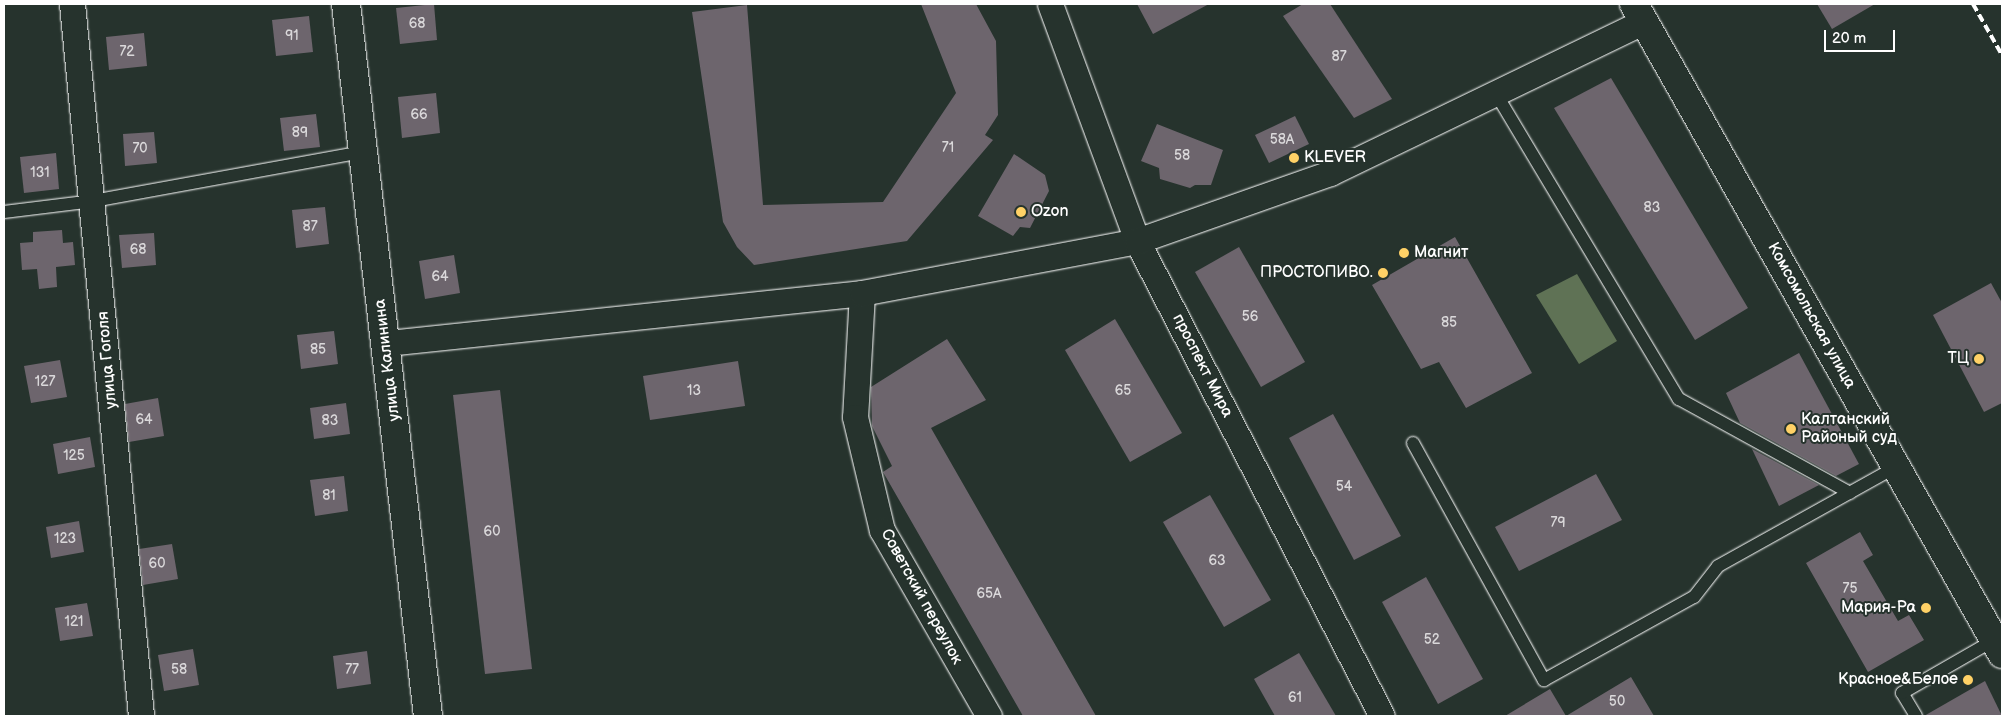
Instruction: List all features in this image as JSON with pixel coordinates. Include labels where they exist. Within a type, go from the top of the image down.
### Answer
[{"type":"street","name":"улица Гоголя","points":[[72,4],[93,201],[141,716]]},
{"type":"street","name":"улица Калинина","points":[[346,4],[362,152],[387,342],[428,716]]},
{"type":"street","name":"проспект Мира","points":[[1050,4],[1137,241],[1382,716]]},
{"type":"street","points":[[387,342],[862,293],[1137,241],[1330,172],[1495,92],[1639,12]]},
{"type":"street","name":"Комсомольская улица","points":[[1639,12],[1998,647]]},
{"type":"street","name":"Советский переулок","points":[[862,293],[856,417],[882,530],[989,716]]},
{"type":"lane","points":[[1495,92],[1680,399],[1850,492]]},
{"type":"lane","points":[[4,212],[93,201],[362,152]]},
{"type":"lane","points":[[1413,443],[1544,680],[1694,597],[1718,566],[1896,467]]},
{"type":"lane","points":[[1916,716],[1902,693],[1998,647]]},
{"type":"green space","points":[[1577,274],[1617,341],[1579,364],[1536,295]]},
{"type":"building","points":[[434,4],[437,40],[400,44],[396,8]]},
{"type":"building","points":[[921,4],[976,4],[996,41],[998,115],[985,135],[993,140],[907,241],[754,265],[737,247],[723,222],[692,12],[747,5],[763,205],[883,202],[956,93]]},
{"type":"building","points":[[1137,4],[1209,4],[1153,34]]},
{"type":"building","points":[[1303,4],[1330,4],[1392,99],[1354,118],[1283,16]]},
{"type":"building","points":[[1817,4],[1875,4],[1832,29]]},
{"type":"building","points":[[309,16],[313,52],[276,56],[272,20]]},
{"type":"building","points":[[144,33],[147,66],[109,70],[106,37]]},
{"type":"building","points":[[1611,78],[1748,308],[1695,340],[1554,108]]},
{"type":"building","points":[[436,93],[440,133],[402,138],[398,97]]},
{"type":"building","points":[[316,114],[320,147],[284,151],[280,118]]},
{"type":"building","points":[[1295,116],[1309,144],[1269,163],[1255,135]]},
{"type":"building","points":[[1157,124],[1223,150],[1211,185],[1195,185],[1190,188],[1160,179],[1159,168],[1141,161]]},
{"type":"building","points":[[154,132],[157,163],[125,166],[123,134]]},
{"type":"building","points":[[56,153],[59,189],[24,193],[20,157]]},
{"type":"building","points":[[1014,154],[1045,175],[1049,191],[1030,228],[1020,227],[1013,236],[978,216]]},
{"type":"building","points":[[325,207],[329,244],[296,248],[292,210]]},
{"type":"building","points":[[62,230],[63,243],[73,242],[75,265],[56,267],[57,287],[39,289],[37,269],[22,270],[20,243],[33,242],[33,232]]},
{"type":"building","points":[[154,233],[156,265],[122,268],[119,235]]},
{"type":"building","points":[[1455,237],[1532,373],[1466,408],[1439,362],[1421,369],[1372,285]]},
{"type":"building","points":[[1239,247],[1305,362],[1261,387],[1195,272]]},
{"type":"building","points":[[454,255],[460,293],[425,299],[419,261]]},
{"type":"building","name":"ТЦ","points":[[1991,283],[2002,303],[2002,403],[1984,412],[1933,315]]},
{"type":"building","points":[[1115,319],[1182,433],[1130,462],[1065,350]]},
{"type":"building","points":[[334,331],[338,364],[301,369],[297,335]]},
{"type":"building","points":[[947,339],[986,400],[931,428],[1096,716],[1023,716],[883,472],[892,466],[872,426],[871,387]]},
{"type":"building","name":"Калтанский Районый суд","points":[[1799,353],[1859,464],[1836,476],[1740,423],[1726,393]]},
{"type":"building","points":[[60,360],[67,397],[31,403],[24,366]]},
{"type":"building","points":[[738,361],[745,406],[650,420],[643,376]]},
{"type":"building","points":[[500,390],[532,669],[485,674],[453,395]]},
{"type":"building","points":[[158,398],[164,436],[129,442],[125,404]]},
{"type":"building","points":[[346,403],[350,434],[314,439],[310,408]]},
{"type":"building","points":[[1333,414],[1401,536],[1354,560],[1289,438]]},
{"type":"building","points":[[90,437],[95,467],[58,474],[53,444]]},
{"type":"building","points":[[1752,449],[1819,485],[1779,506]]},
{"type":"building","points":[[1596,474],[1622,520],[1519,571],[1495,527]]},
{"type":"building","points":[[344,476],[348,511],[315,516],[310,480]]},
{"type":"building","points":[[1210,495],[1271,600],[1224,627],[1163,522]]},
{"type":"building","points":[[79,521],[84,552],[51,558],[46,527]]},
{"type":"building","points":[[1860,532],[1873,555],[1863,561],[1898,621],[1909,615],[1924,640],[1868,672],[1806,563]]},
{"type":"building","points":[[172,544],[178,579],[143,585],[139,549]]},
{"type":"building","points":[[1426,577],[1483,679],[1438,704],[1382,602]]},
{"type":"building","points":[[87,603],[93,636],[60,641],[55,608]]},
{"type":"building","points":[[193,649],[199,685],[164,691],[158,655]]},
{"type":"building","points":[[367,651],[371,684],[337,689],[333,656]]},
{"type":"building","points":[[1299,653],[1336,716],[1275,716],[1254,679]]},
{"type":"building","points":[[1631,677],[1654,716],[1566,716]]},
{"type":"building","points":[[1985,681],[2002,716],[1924,716]]},
{"type":"building","points":[[1550,689],[1566,716],[1505,716]]},
{"type":"railway","points":[[1973,4],[2002,55]]},
{"type":"place","name":"KLEVER","points":[[1294,158]]},
{"type":"place","name":"Ozon","points":[[1021,212]]},
{"type":"place","name":"Магнит","points":[[1404,253]]},
{"type":"place","name":"ПРОСТОПИВО.","points":[[1383,273]]},
{"type":"place","name":"ТЦ","points":[[1979,359]]},
{"type":"place","name":"Калтанский Районый суд","points":[[1791,429]]},
{"type":"place","name":"Мария-Ра","points":[[1926,608]]},
{"type":"place","name":"Красное&Белое","points":[[1968,680]]}]
